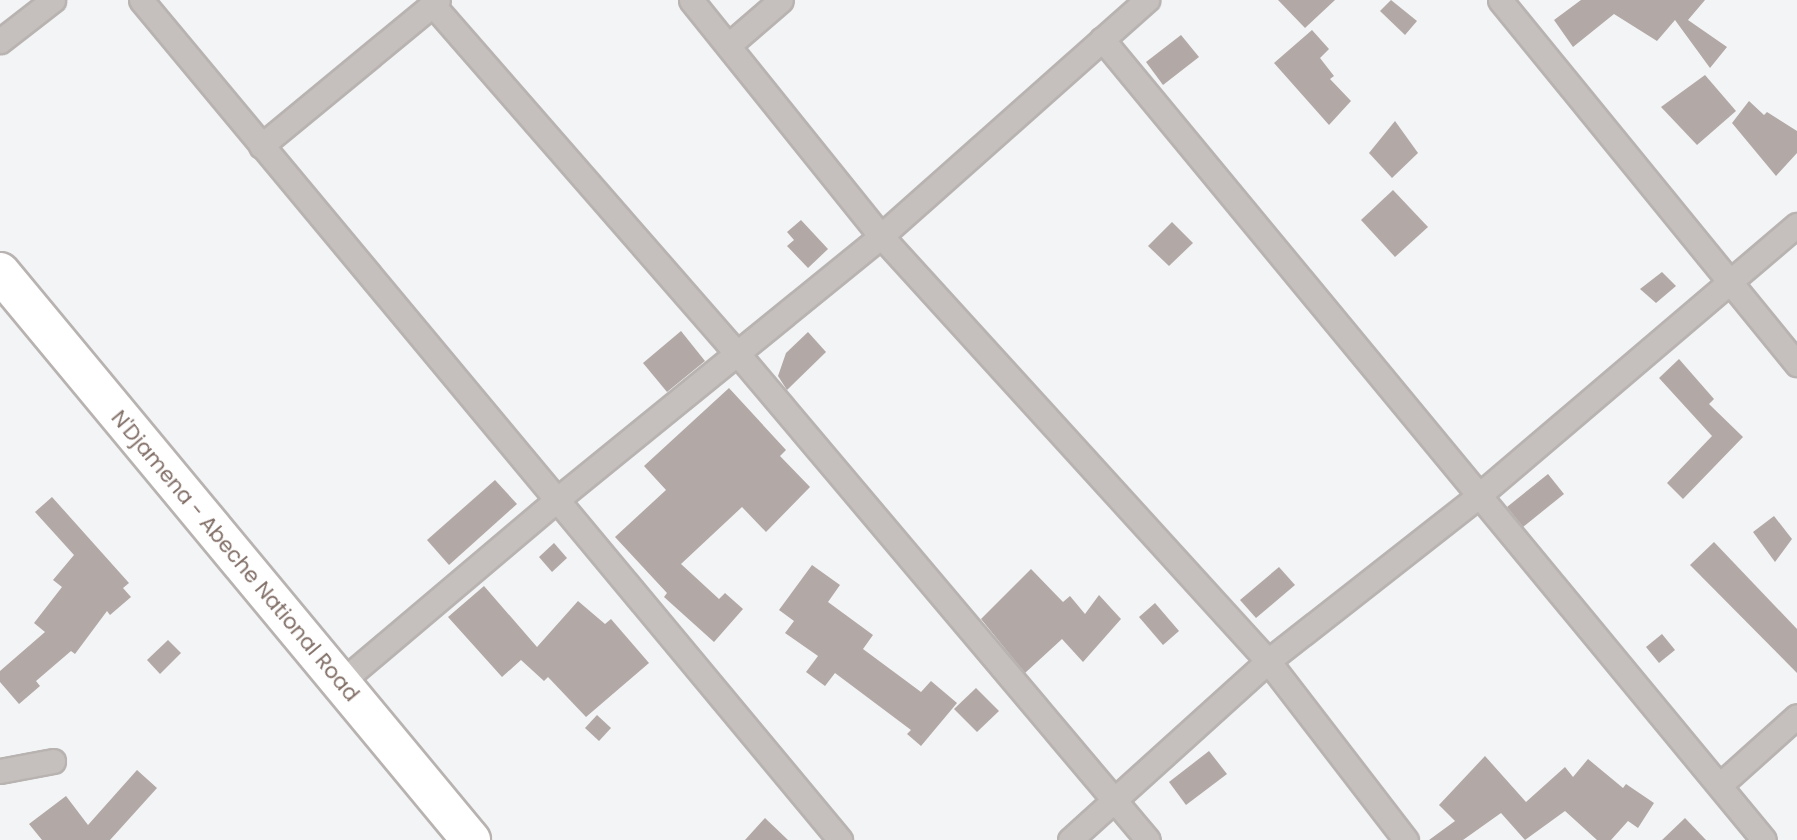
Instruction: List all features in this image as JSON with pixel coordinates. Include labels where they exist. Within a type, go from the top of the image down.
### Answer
[{"type":"highway","name":"N'Djamena - Abeche National Road","points":[[0,272],[471,840]]},
{"type":"street","points":[[0,41],[53,0]]},
{"type":"street","points":[[141,0],[554,502],[841,840]]},
{"type":"street","points":[[691,0],[730,44],[881,236],[1268,661],[1406,840]]},
{"type":"street","points":[[730,44],[781,0]]},
{"type":"street","points":[[340,683],[554,502],[881,236],[1147,0]]},
{"type":"street","points":[[261,146],[436,2],[1148,840]]},
{"type":"street","points":[[1506,2],[1797,364]]},
{"type":"street","points":[[1102,39],[1477,496],[1720,785],[1754,837]]},
{"type":"street","points":[[1070,840],[1115,804],[1268,661],[1477,496],[1797,225]]},
{"type":"street","points":[[1720,785],[1797,716]]},
{"type":"street","points":[[0,771],[53,761]]},
{"type":"building","points":[[1278,0],[1335,0],[1305,28]]},
{"type":"building","points":[[1391,0],[1417,21],[1405,35],[1380,11]]},
{"type":"building","points":[[1581,0],[1705,0],[1688,20],[1727,47],[1710,68],[1675,20],[1657,41],[1614,14],[1573,47],[1554,20]]},
{"type":"building","points":[[1312,30],[1329,49],[1320,58],[1334,76],[1330,79],[1351,101],[1329,125],[1274,63]]},
{"type":"building","points":[[1181,35],[1199,57],[1163,85],[1146,62]]},
{"type":"building","points":[[1705,75],[1736,111],[1697,145],[1661,107]]},
{"type":"building","points":[[1749,101],[1764,115],[1767,112],[1797,131],[1797,153],[1776,176],[1732,123]]},
{"type":"building","points":[[1395,121],[1418,153],[1392,178],[1369,153]]},
{"type":"building","points":[[1393,190],[1428,227],[1395,257],[1361,220]]},
{"type":"building","points":[[801,220],[828,249],[808,268],[787,246],[794,240],[787,232]]},
{"type":"building","points":[[1172,222],[1193,243],[1169,266],[1148,246]]},
{"type":"building","points":[[1662,272],[1676,286],[1656,303],[1640,289]]},
{"type":"building","points":[[681,331],[705,361],[667,392],[643,363]]},
{"type":"building","points":[[808,332],[826,352],[787,390],[778,376],[786,353]]},
{"type":"building","points":[[1679,359],[1714,399],[1709,404],[1743,437],[1683,499],[1667,483],[1712,436],[1659,378]]},
{"type":"building","points":[[729,388],[786,450],[780,456],[810,487],[766,532],[742,507],[681,564],[719,599],[725,593],[743,609],[714,642],[664,597],[667,593],[615,537],[666,490],[644,466]]},
{"type":"building","points":[[1548,474],[1564,494],[1523,527],[1507,507]]},
{"type":"building","points":[[495,480],[517,504],[449,565],[427,540]]},
{"type":"building","points":[[52,497],[129,583],[123,588],[131,597],[110,615],[107,611],[75,654],[71,651],[36,681],[40,686],[19,704],[0,682],[0,671],[45,632],[34,623],[62,587],[53,580],[74,555],[35,512]]},
{"type":"building","points":[[1774,516],[1792,539],[1775,562],[1753,532]]},
{"type":"building","points":[[1714,542],[1797,629],[1797,673],[1690,565]]},
{"type":"building","points":[[554,543],[567,558],[552,572],[539,557]]},
{"type":"building","points":[[812,565],[840,585],[828,602],[873,635],[863,649],[921,692],[931,681],[957,703],[921,746],[907,734],[911,730],[835,673],[825,686],[806,672],[818,656],[785,633],[794,621],[779,610]]},
{"type":"building","points":[[1279,567],[1295,585],[1256,618],[1240,600]]},
{"type":"building","points":[[1031,569],[1063,602],[1070,596],[1085,614],[1099,595],[1121,619],[1083,662],[1062,639],[1025,673],[981,619]]},
{"type":"building","points":[[484,586],[537,647],[578,601],[605,624],[611,619],[649,663],[586,717],[548,677],[544,681],[521,660],[502,677],[448,617]]},
{"type":"building","points":[[1155,603],[1179,631],[1163,645],[1139,617]]},
{"type":"building","points":[[1662,634],[1675,650],[1659,663],[1646,647]]},
{"type":"building","points":[[168,640],[181,653],[160,674],[147,660]]},
{"type":"building","points":[[976,688],[999,711],[977,732],[954,709]]},
{"type":"building","points":[[597,715],[611,728],[599,741],[585,728]]},
{"type":"building","points":[[1209,751],[1227,774],[1186,805],[1169,782]]},
{"type":"building","points":[[1485,756],[1526,802],[1565,767],[1573,777],[1588,759],[1623,788],[1626,784],[1654,803],[1638,828],[1628,821],[1611,840],[1597,840],[1565,811],[1525,840],[1501,813],[1463,840],[1429,840],[1455,821],[1439,805]]},
{"type":"building","points":[[137,770],[157,788],[110,840],[42,840],[29,824],[66,796],[88,825]]},
{"type":"building","points":[[765,818],[788,840],[745,840]]},
{"type":"building","points":[[1685,818],[1706,840],[1662,840]]}]
